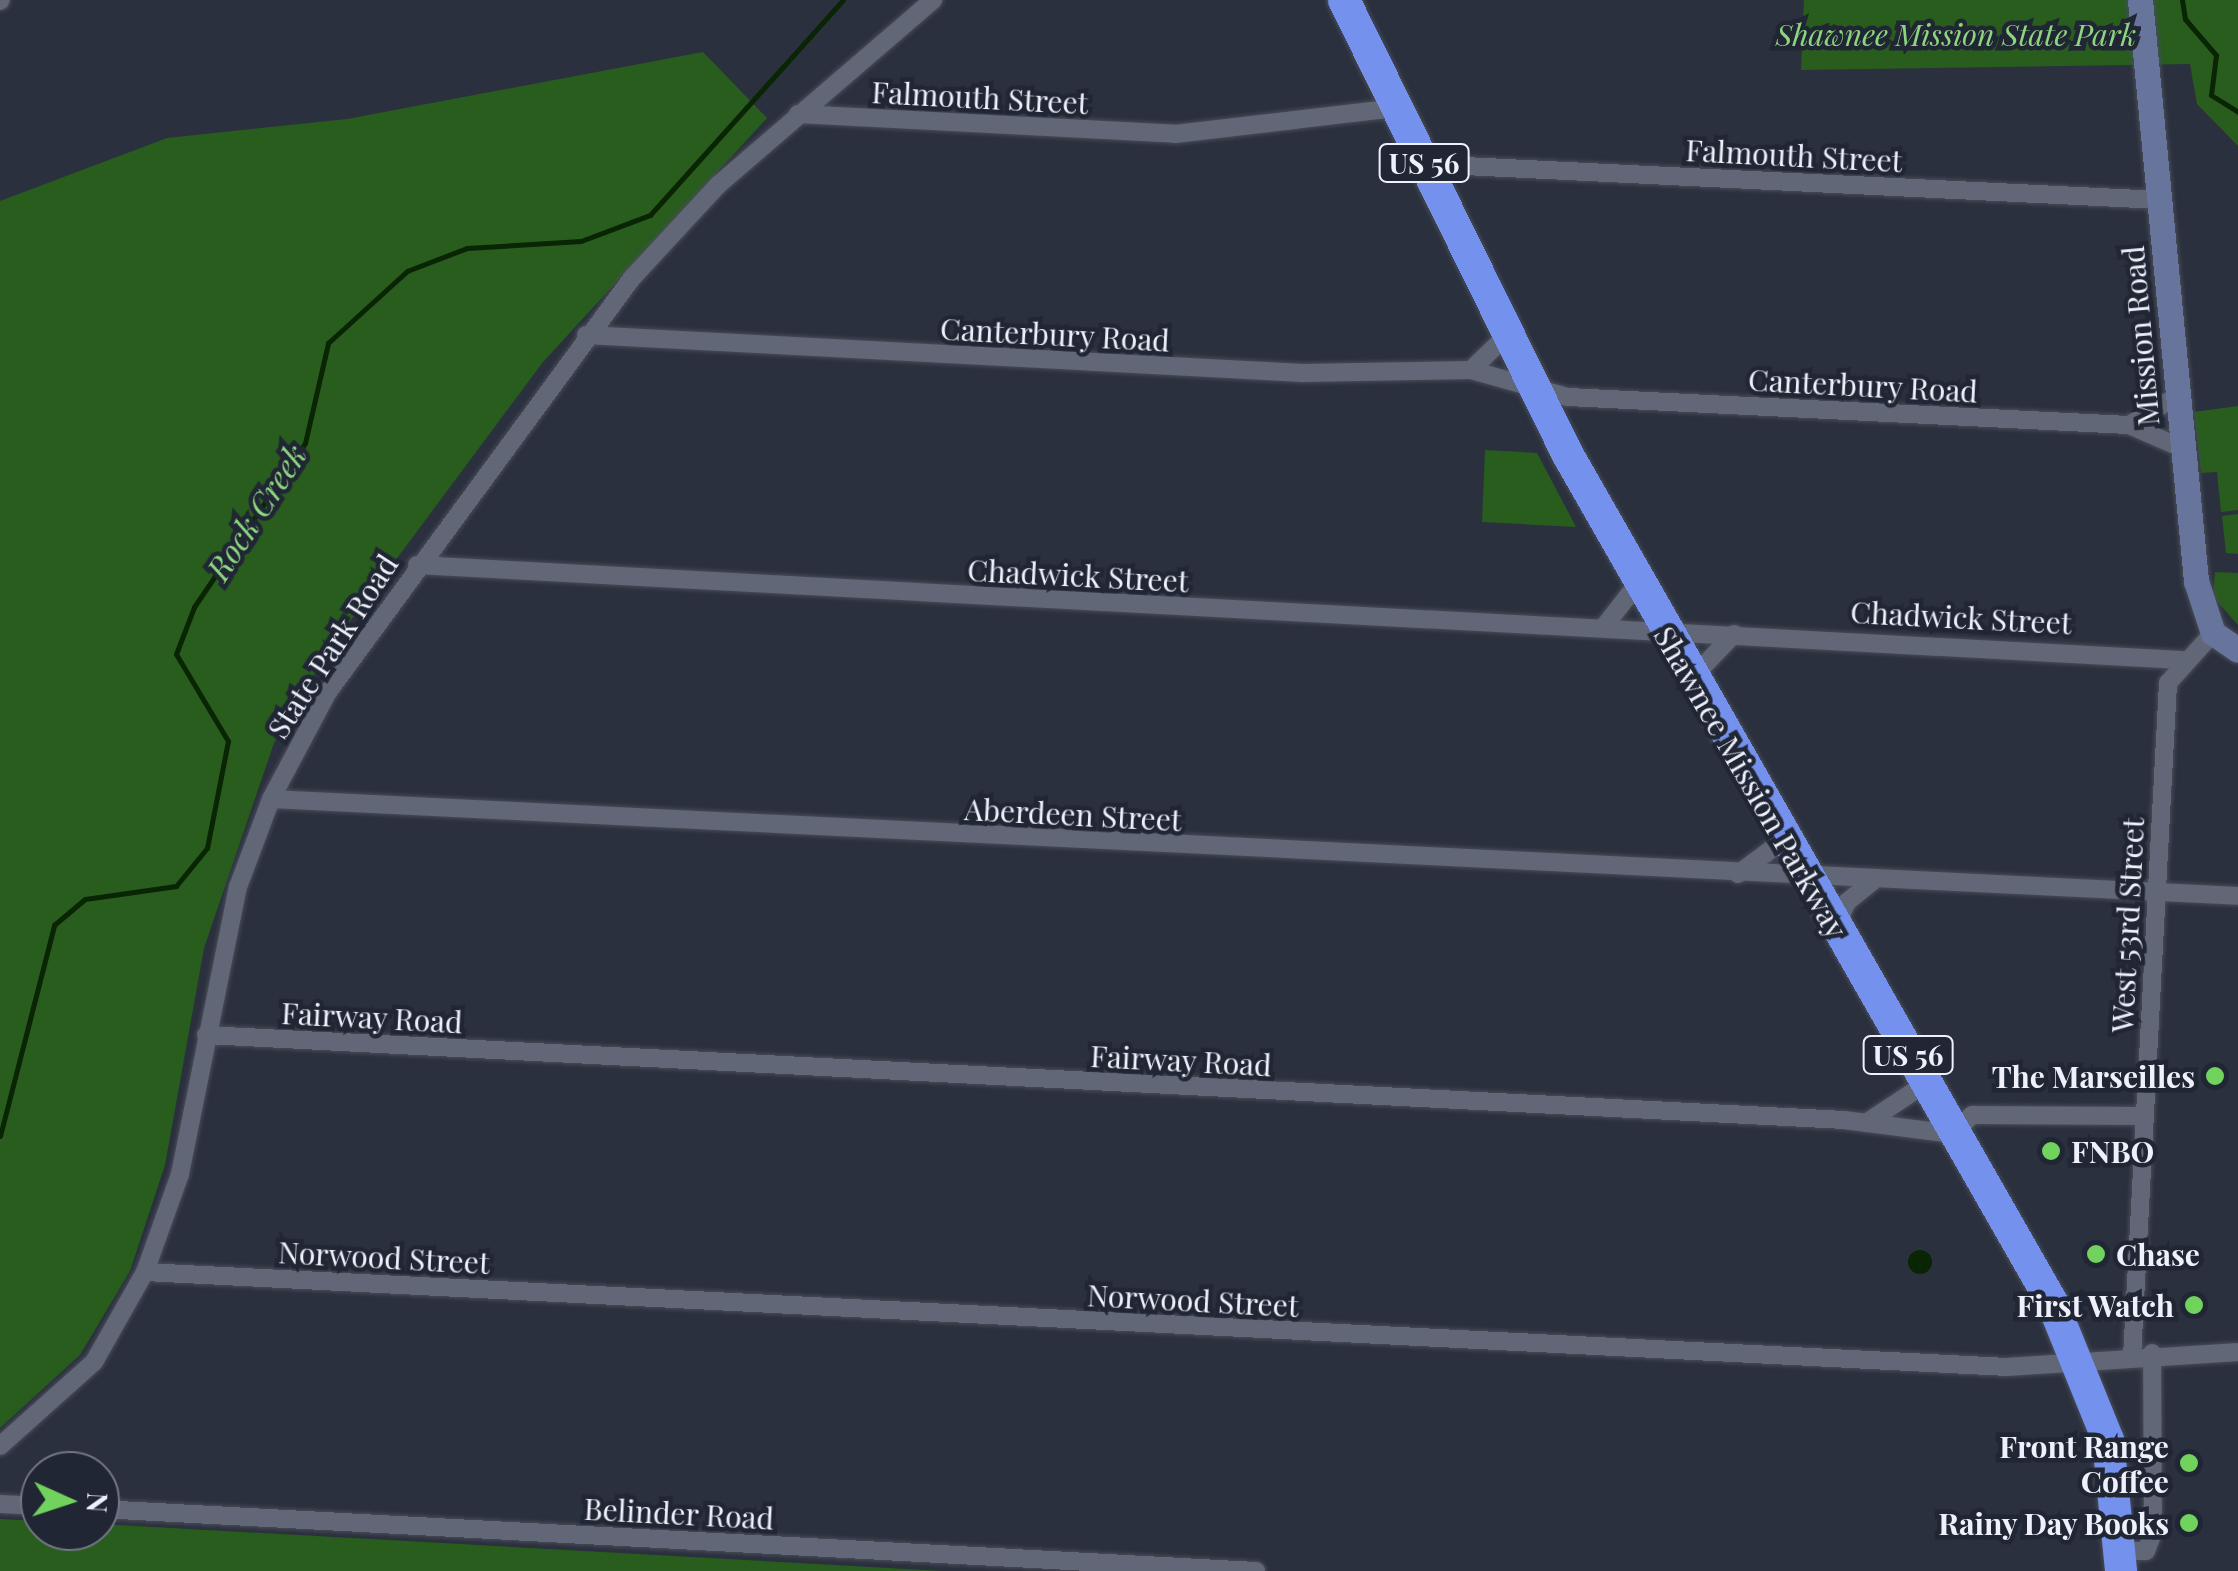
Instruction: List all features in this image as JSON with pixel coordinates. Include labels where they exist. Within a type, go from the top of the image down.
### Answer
[{"type":"highway","name":"Shawnee Mission Parkway","points":[[1344,0],[1506,335],[1638,583],[2082,1366],[2108,1440],[2122,1561]]},
{"type":"main road","name":"Mission Road","points":[[2140,0],[2196,581],[2212,633]]},
{"type":"main road","points":[[2212,633],[2238,650]]},
{"type":"street","name":"State Park Road","points":[[0,1446],[94,1362],[144,1272],[180,1174],[230,913],[271,799],[328,692],[586,335],[675,228],[798,114],[933,0]]},
{"type":"street","name":"Falmouth Street","points":[[798,114],[1175,134],[1397,108]]},
{"type":"street","name":"Falmouth Street","points":[[1424,164],[2160,200]]},
{"type":"street","name":"Canterbury Road","points":[[586,335],[1220,371],[1471,370],[1536,393],[2129,426],[2184,449]]},
{"type":"street","points":[[1471,370],[1506,335]]},
{"type":"street","points":[[2129,426],[2179,394]]},
{"type":"street","name":"Chadwick Street","points":[[418,565],[2185,660]]},
{"type":"street","points":[[1603,628],[1638,583]]},
{"type":"street","name":"West 53rd Street","points":[[2132,1356],[2168,683],[2212,633]]},
{"type":"street","points":[[1692,678],[1735,634]]},
{"type":"street","name":"Aberdeen Street","points":[[271,799],[1806,878],[2238,896]]},
{"type":"street","points":[[1738,874],[1784,840]]},
{"type":"street","points":[[1835,929],[1846,902],[1872,881]]},
{"type":"street","name":"Fairway Road","points":[[206,1036],[1866,1123],[1953,1134]]},
{"type":"street","points":[[1866,1123],[1925,1084]]},
{"type":"street","points":[[1953,1134],[1972,1114],[2144,1116]]},
{"type":"street","name":"Norwood Street","points":[[144,1272],[2082,1366],[2152,1353],[2238,1352]]},
{"type":"street","points":[[2122,1561],[2146,1551],[2153,1532],[2152,1353]]},
{"type":"street","name":"Belinder Road","points":[[120,1510],[1256,1571]]},
{"type":"green space","name":"Shawnee Mission State Park","points":[[1804,0],[2238,0],[2238,146],[2197,104],[2190,64],[1801,70]]},
{"type":"green space","points":[[703,52],[767,118],[543,362],[328,651],[274,743],[204,948],[165,1165],[130,1271],[80,1355],[0,1428],[0,201],[167,138],[347,119]]},
{"type":"green space","points":[[2238,406],[2238,510],[2221,512],[2217,472],[2201,473],[2194,412]]},
{"type":"green space","points":[[1485,450],[1537,453],[1576,527],[1482,522]]},
{"type":"green space","points":[[2238,514],[2238,554],[2226,553],[2222,516]]},
{"type":"green space","points":[[2215,572],[2238,573],[2238,625],[2213,597]]},
{"type":"green space","points":[[0,1519],[20,1520],[20,1551],[120,1551],[120,1525],[943,1571],[0,1571]]},
{"type":"shaded area","points":[[1920,1250],[1932,1262],[1920,1274],[1908,1262]]},
{"type":"waterway","name":"Rock Creek","points":[[0,1136],[54,925],[85,899],[176,886],[207,848],[228,741],[176,654],[194,607],[305,443],[328,343],[407,271],[467,248],[581,241],[650,215],[843,0]]},
{"type":"waterway","points":[[2182,0],[2185,19],[2216,55],[2211,95],[2238,112]]},
{"type":"place","name":"The Marseilles","points":[[2215,1076]]},
{"type":"place","name":"FNBO","points":[[2051,1151]]},
{"type":"place","name":"Chase","points":[[2096,1254]]},
{"type":"place","name":"First Watch","points":[[2194,1305]]},
{"type":"place","name":"Front Range Coffee","points":[[2189,1463]]},
{"type":"place","name":"Rainy Day Books","points":[[2189,1523]]}]
